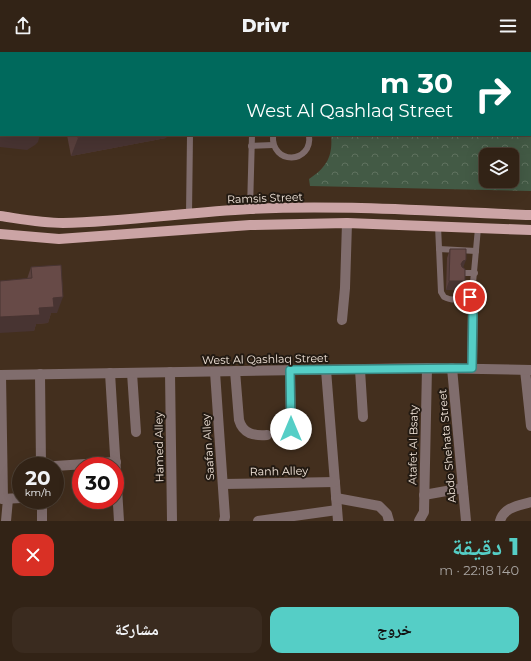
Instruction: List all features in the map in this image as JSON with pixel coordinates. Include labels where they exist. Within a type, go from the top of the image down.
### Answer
[{"type":"main road","name":"Ramsis Street","points":[[0,216],[62,223],[250,209],[350,208],[531,215]]},
{"type":"main road","points":[[0,234],[58,239],[250,225],[347,223],[531,230]]},
{"type":"street","points":[[342,320],[345,288],[347,223]]},
{"type":"street","points":[[470,297],[473,306],[472,368]]},
{"type":"street","name":"West Al Qashlaq Street","points":[[1,375],[427,368],[528,370]]},
{"type":"street","name":"Atafet Al Bsaty","points":[[419,521],[424,512],[427,368]]},
{"type":"street","name":"Abdo Shehata Street","points":[[452,368],[466,521]]},
{"type":"street","points":[[290,370],[291,429]]},
{"type":"street","points":[[326,370],[338,521]]},
{"type":"street","points":[[360,370],[362,417]]},
{"type":"street","points":[[528,370],[531,426]]},
{"type":"street","points":[[235,371],[239,420],[241,426],[245,431],[254,436],[267,435]]},
{"type":"street","name":"Hamed Alley","points":[[170,372],[172,521]]},
{"type":"street","name":"Saafan Alley","points":[[215,372],[225,517],[224,521]]},
{"type":"street","points":[[110,373],[116,457]]},
{"type":"street","points":[[132,373],[136,432]]},
{"type":"street","points":[[40,374],[42,457]]},
{"type":"street","points":[[1,375],[4,499],[6,521]]},
{"type":"street","name":"Ranh Alley","points":[[223,484],[335,482]]},
{"type":"street","points":[[424,495],[463,488]]},
{"type":"street","points":[[336,498],[379,506],[387,514],[389,521]]},
{"type":"street","points":[[500,521],[503,514],[508,509],[531,502]]},
{"type":"street","points":[[42,509],[42,521]]},
{"type":"street","points":[[118,509],[119,521]]},
{"type":"street","points":[[258,521],[337,510]]},
{"type":"lane","points":[[189,214],[190,136]]},
{"type":"lane","points":[[250,209],[252,136]]},
{"type":"lane","points":[[273,136],[273,145],[277,152],[290,158],[297,157],[303,153],[308,147],[309,136]]},
{"type":"lane","points":[[252,146],[273,145]]},
{"type":"lane","points":[[438,226],[439,249],[444,273],[441,292],[444,297],[449,299],[466,299],[470,297],[474,290],[478,228]]},
{"type":"lane","points":[[439,249],[476,251]]},
{"type":"lane","points":[[462,273],[475,273]]},
{"type":"green space","points":[[331,136],[531,136],[531,191],[310,186],[309,179],[320,170],[328,160],[331,149]]},
{"type":"building","points":[[450,249],[466,249],[466,260],[461,264],[465,269],[465,281],[449,281]]},
{"type":"building","points":[[61,265],[63,297],[53,298],[54,307],[39,308],[40,315],[0,317],[0,281],[32,278],[31,267]]},
{"type":"route","points":[[291,429],[290,370],[472,368],[473,306],[470,297]]}]
